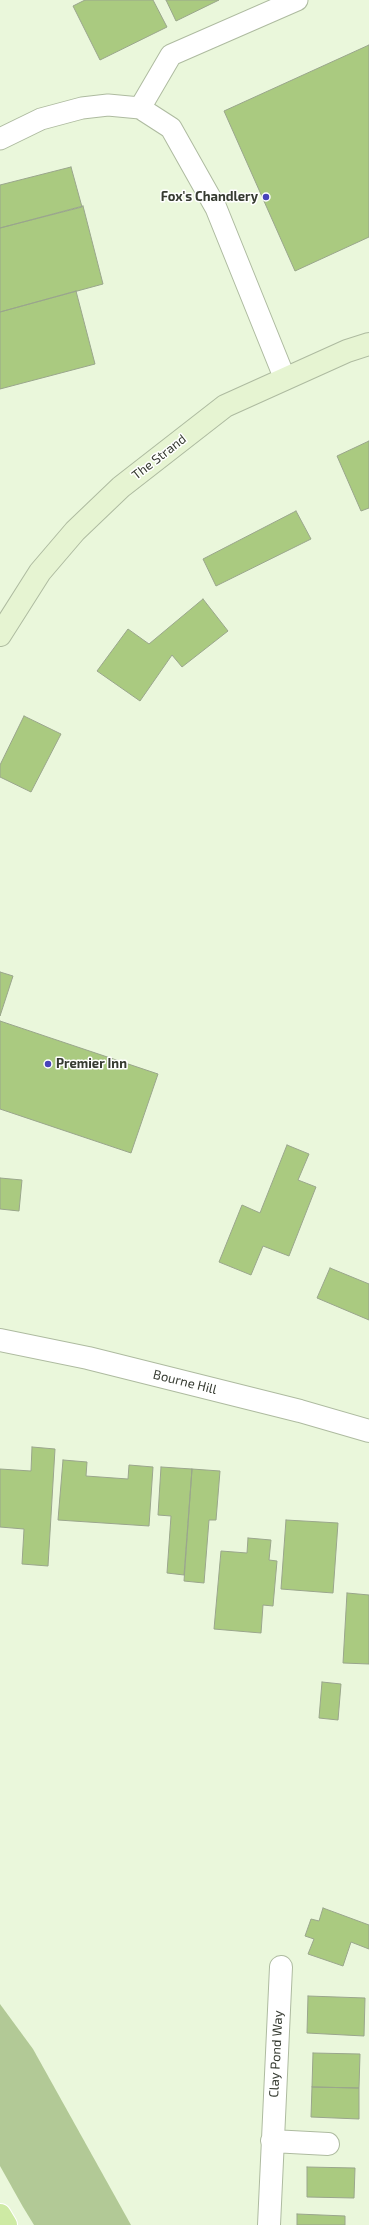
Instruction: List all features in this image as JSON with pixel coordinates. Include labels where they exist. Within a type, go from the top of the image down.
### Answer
[{"type":"main road","name":"The Strand","points":[[0,635],[40,572],[75,531],[121,487],[225,406],[369,344]]},
{"type":"main road","points":[[0,2215],[6,2225]]},
{"type":"street","name":"Bourne Hill","points":[[0,1340],[88,1358],[292,1409],[369,1431]]},
{"type":"street","name":"Clay Pond Way","points":[[269,2225],[281,1967]]},
{"type":"street","points":[[272,2142],[328,2144]]},
{"type":"lane","points":[[140,108],[171,55],[297,0]]},
{"type":"lane","points":[[0,138],[41,120],[82,108],[108,105],[140,108],[171,128],[216,208],[285,379]]},
{"type":"green space","points":[[0,2004],[33,2049],[131,2225],[34,2225],[23,2207],[0,2166]]},
{"type":"building","points":[[85,0],[153,0],[167,27],[100,60],[73,6]]},
{"type":"building","points":[[166,0],[219,0],[176,21]]},
{"type":"building","points":[[369,45],[369,237],[295,271],[224,111]]},
{"type":"building","points":[[71,167],[82,207],[0,228],[0,185]]},
{"type":"building","points":[[83,206],[103,284],[0,312],[0,228]]},
{"type":"building","points":[[76,291],[95,364],[0,389],[0,312]]},
{"type":"building","points":[[369,441],[369,508],[361,511],[337,456]]},
{"type":"building","points":[[296,511],[311,539],[216,586],[203,559]]},
{"type":"building","points":[[203,599],[228,631],[182,667],[172,655],[140,701],[97,671],[128,629],[149,644]]},
{"type":"building","points":[[24,716],[61,734],[31,792],[0,777],[0,765]]},
{"type":"building","points":[[0,972],[13,976],[0,1016]]},
{"type":"building","points":[[0,1021],[158,1074],[131,1153],[0,1109]]},
{"type":"building","points":[[287,1145],[309,1154],[298,1180],[316,1187],[289,1256],[263,1246],[251,1275],[219,1262],[242,1205],[260,1213]]},
{"type":"building","points":[[0,1178],[22,1180],[19,1211],[0,1209]]},
{"type":"building","points":[[330,1268],[369,1284],[369,1320],[317,1298]]},
{"type":"building","points":[[32,1447],[55,1449],[48,1566],[22,1564],[24,1529],[0,1527],[0,1469],[31,1471]]},
{"type":"building","points":[[63,1460],[87,1462],[86,1476],[128,1479],[129,1465],[153,1467],[149,1526],[58,1520]]},
{"type":"building","points":[[161,1467],[192,1469],[184,1575],[167,1573],[171,1516],[158,1515]]},
{"type":"building","points":[[192,1469],[220,1471],[216,1520],[209,1520],[204,1583],[184,1581]]},
{"type":"building","points":[[286,1520],[338,1523],[333,1593],[281,1589]]},
{"type":"building","points":[[248,1538],[271,1540],[269,1560],[277,1561],[273,1606],[263,1605],[261,1633],[214,1629],[221,1551],[247,1553]]},
{"type":"building","points":[[347,1593],[369,1595],[369,1664],[343,1663]]},
{"type":"building","points":[[322,1682],[341,1684],[338,1720],[319,1718]]},
{"type":"building","points":[[323,1908],[369,1925],[369,1949],[351,1942],[343,1966],[308,1954],[314,1939],[305,1936],[311,1919],[319,1921]]},
{"type":"building","points":[[308,1996],[365,1998],[364,2036],[307,2033]]},
{"type":"building","points":[[313,2053],[360,2054],[359,2088],[312,2087]]},
{"type":"building","points":[[312,2087],[359,2088],[359,2119],[311,2117]]},
{"type":"building","points":[[307,2167],[355,2168],[354,2198],[307,2197]]},
{"type":"building","points":[[297,2214],[345,2216],[345,2225],[297,2225]]},
{"type":"place","name":"Fox's Chandlery","points":[[266,197]]},
{"type":"place","name":"Premier Inn","points":[[48,1064]]}]
